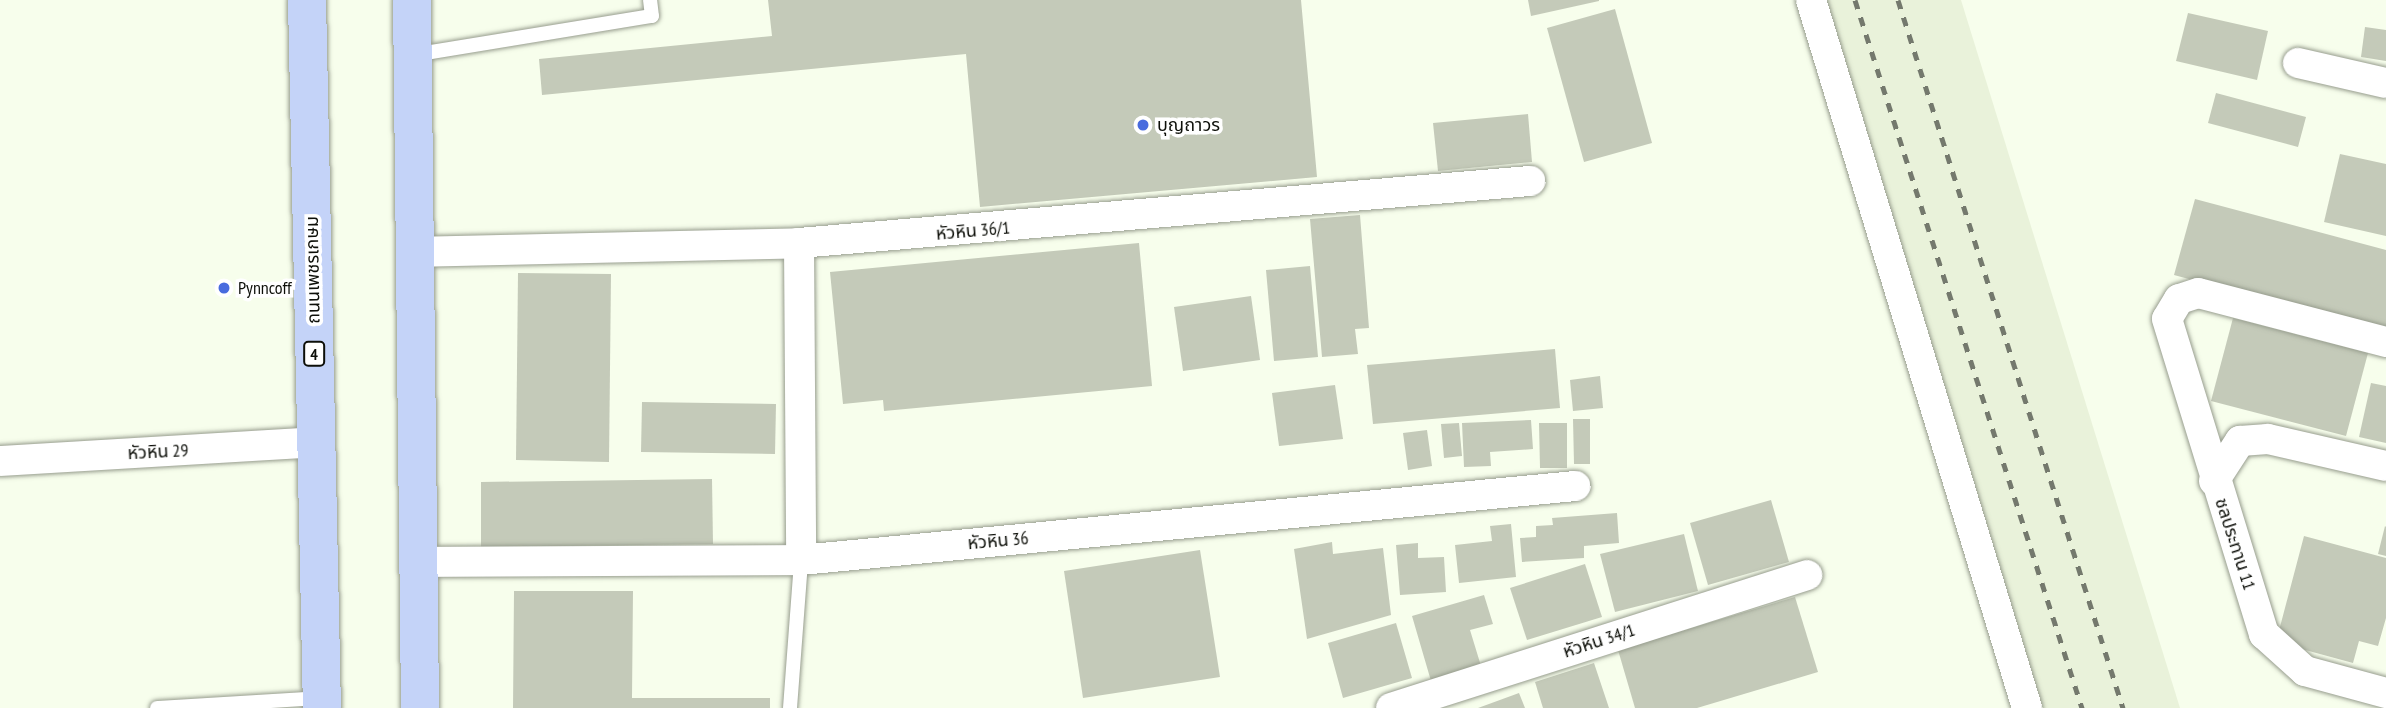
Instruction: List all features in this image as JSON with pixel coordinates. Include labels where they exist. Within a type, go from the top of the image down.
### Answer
[{"type":"main road","name":"ถนนเพชรเกษม","points":[[307,0],[322,703]]},
{"type":"main road","points":[[412,0],[420,708]]},
{"type":"street","points":[[1811,0],[2021,706]]},
{"type":"street","points":[[2298,63],[2386,83]]},
{"type":"street","name":"หัวหิน 36/1","points":[[415,251],[799,243],[1530,181]]},
{"type":"street","points":[[799,243],[801,560]]},
{"type":"street","name":"ชลประทาน 11","points":[[2386,342],[2198,293],[2179,299],[2167,319],[2214,481],[2264,634],[2280,654],[2305,671],[2386,693]]},
{"type":"street","points":[[2214,481],[2240,441],[2268,439],[2386,466]]},
{"type":"street","name":"หัวหิน 29","points":[[0,461],[316,442]]},
{"type":"street","name":"หัวหิน 36","points":[[419,562],[801,560],[1575,486]]},
{"type":"street","name":"หัวหิน 34/1","points":[[1391,708],[1807,575]]},
{"type":"lane","points":[[412,55],[652,16],[650,0]]},
{"type":"lane","points":[[790,708],[801,560]]},
{"type":"lane","points":[[158,708],[322,703]]},
{"type":"shaded area","points":[[1822,0],[1961,0],[2180,708],[2038,708]]},
{"type":"building","name":"บุญถาวร","points":[[768,0],[1301,0],[1317,177],[980,207],[966,54],[542,95],[539,59],[772,36]]},
{"type":"building","points":[[1528,0],[1599,0],[1599,1],[1531,16]]},
{"type":"building","points":[[1615,9],[1652,143],[1584,162],[1547,28]]},
{"type":"building","points":[[2188,13],[2268,31],[2257,80],[2176,61]]},
{"type":"building","points":[[2365,27],[2386,30],[2386,61],[2361,57]]},
{"type":"building","points":[[2216,93],[2306,117],[2298,147],[2208,123]]},
{"type":"building","points":[[1528,114],[1532,162],[1438,171],[1433,123]]},
{"type":"building","points":[[2340,154],[2386,164],[2386,236],[2324,222]]},
{"type":"building","points":[[2195,199],[2386,250],[2386,332],[2174,275]]},
{"type":"building","points":[[1360,215],[1369,328],[1355,329],[1358,354],[1322,357],[1310,219]]},
{"type":"building","points":[[1139,243],[1152,386],[884,411],[883,400],[843,404],[830,272]]},
{"type":"building","points":[[1310,266],[1318,357],[1274,361],[1266,270]]},
{"type":"building","points":[[518,273],[611,274],[609,462],[516,460]]},
{"type":"building","points":[[1251,296],[1260,360],[1183,371],[1174,307]]},
{"type":"building","points":[[2233,318],[2368,353],[2346,436],[2211,401]]},
{"type":"building","points":[[1555,349],[1560,408],[1373,424],[1367,365]]},
{"type":"building","points":[[1600,376],[1603,408],[1573,411],[1570,380]]},
{"type":"building","points":[[2371,383],[2386,386],[2386,443],[2359,437]]},
{"type":"building","points":[[1335,385],[1343,439],[1279,446],[1272,393]]},
{"type":"building","points":[[642,402],[776,404],[775,454],[641,452]]},
{"type":"building","points":[[1573,419],[1590,419],[1590,464],[1574,464]]},
{"type":"building","points":[[1531,420],[1533,449],[1490,452],[1491,466],[1464,467],[1462,423]]},
{"type":"building","points":[[1459,423],[1462,456],[1444,458],[1441,424]]},
{"type":"building","points":[[1539,423],[1567,423],[1567,468],[1540,468]]},
{"type":"building","points":[[1427,430],[1432,466],[1408,470],[1403,433]]},
{"type":"building","points":[[712,479],[713,544],[481,547],[481,482]]},
{"type":"building","points":[[1771,500],[1789,562],[1708,585],[1690,523]]},
{"type":"building","points":[[1617,513],[1619,543],[1584,546],[1584,558],[1522,562],[1520,538],[1536,537],[1536,526],[1553,525],[1552,518]]},
{"type":"building","points":[[1511,524],[1516,577],[1459,583],[1455,545],[1492,541],[1490,526]]},
{"type":"building","points":[[2386,527],[2386,556],[2378,554]]},
{"type":"building","points":[[1684,534],[1698,591],[1615,612],[1600,554]]},
{"type":"building","points":[[2304,536],[2386,558],[2386,618],[2378,646],[2359,641],[2353,663],[2276,642]]},
{"type":"building","points":[[1332,542],[1333,554],[1383,548],[1391,615],[1307,639],[1294,549]]},
{"type":"building","points":[[1418,543],[1418,558],[1444,557],[1446,592],[1400,595],[1396,545]]},
{"type":"building","points":[[1200,550],[1220,677],[1083,698],[1064,571]]},
{"type":"building","points":[[1585,564],[1602,617],[1527,640],[1510,588]]},
{"type":"building","points":[[514,591],[633,591],[632,698],[770,698],[770,708],[513,708]]},
{"type":"building","points":[[1484,595],[1493,624],[1470,630],[1481,666],[1431,681],[1412,616]]},
{"type":"building","points":[[1795,597],[1818,672],[1697,708],[1635,708],[1618,650]]},
{"type":"building","points":[[1396,623],[1412,678],[1343,698],[1328,643]]},
{"type":"building","points":[[1594,663],[1609,708],[1543,708],[1535,682]]},
{"type":"building","points":[[1519,693],[1525,708],[1478,708]]},
{"type":"railway","points":[[1855,0],[2082,708]]},
{"type":"railway","points":[[1898,0],[2123,708]]},
{"type":"place","name":"บุญถาวร","points":[[1143,125]]},
{"type":"place","name":"Pynncoff","points":[[224,288]]}]
